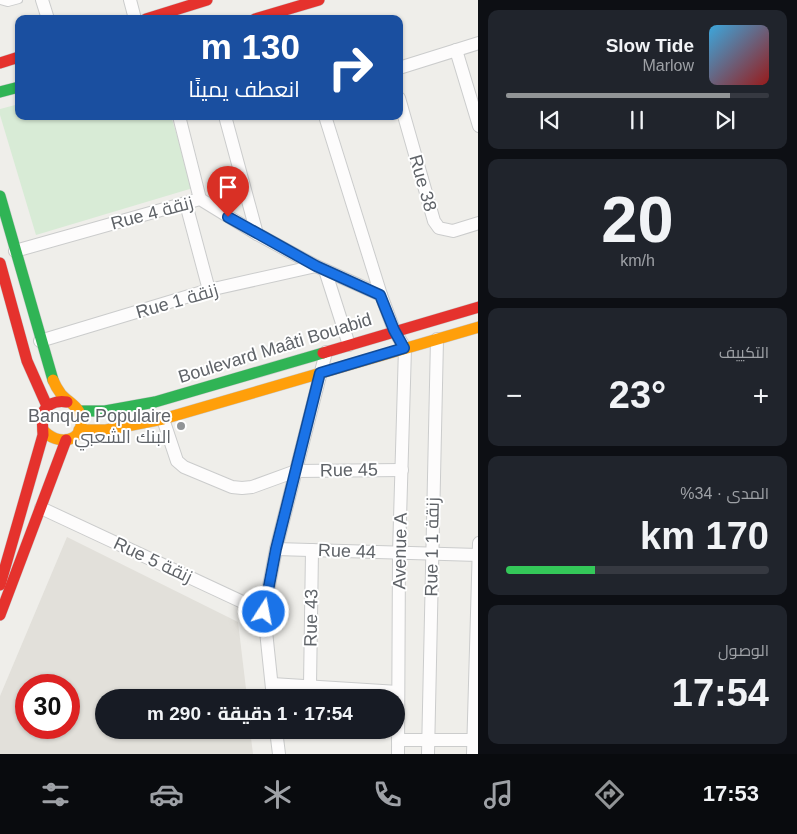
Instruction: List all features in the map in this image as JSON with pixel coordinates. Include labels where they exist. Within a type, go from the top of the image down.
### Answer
[{"type":"street","points":[[42,0],[47,15]]},
{"type":"street","points":[[130,0],[134,15]]},
{"type":"street","points":[[159,15],[207,0]]},
{"type":"street","points":[[270,15],[319,0]]},
{"type":"street","points":[[403,67],[478,43]]},
{"type":"street","points":[[456,50],[477,118]]},
{"type":"street","points":[[0,63],[15,58]]},
{"type":"street","points":[[0,92],[15,88]]},
{"type":"street","name":"Rue 38","points":[[403,112],[434,222],[439,228],[453,231],[478,223]]},
{"type":"street","points":[[180,120],[200,199]]},
{"type":"street","points":[[226,120],[257,234]]},
{"type":"street","points":[[326,120],[380,295],[394,330],[404,348]]},
{"type":"street","points":[[0,196],[48,366],[58,390],[67,402]]},
{"type":"street","name":"Rue 4 زنقة","points":[[15,251],[200,199],[257,234],[320,268],[380,295]]},
{"type":"street","points":[[186,204],[209,290]]},
{"type":"street","points":[[0,263],[6,303],[27,361],[47,406]]},
{"type":"street","points":[[320,268],[350,345]]},
{"type":"street","name":"Rue 1 زنقة","points":[[40,341],[209,290],[320,268]]},
{"type":"street","points":[[6,303],[28,297]]},
{"type":"street","name":"Boulevard Maâti Bouabid","points":[[79,411],[104,411],[155,402],[350,345],[394,330],[478,307]]},
{"type":"street","name":"Boulevard Maâti Bouabid","points":[[43,430],[55,440],[92,431],[163,419],[478,327]]},
{"type":"street","name":"Rue 1 زنقة 1","points":[[428,754],[437,339]]},
{"type":"street","name":"Avenue A","points":[[398,689],[404,348]]},
{"type":"street","points":[[272,689],[264,612],[276,549],[326,352]]},
{"type":"street","points":[[0,615],[3,582],[43,430],[41,418],[47,406],[56,401],[67,402],[74,405],[79,411],[81,421],[41,508],[3,582]]},
{"type":"street","name":"Rue 45","points":[[163,419],[177,461],[184,467],[232,487],[252,487],[296,471],[402,470]]},
{"type":"street","name":"Rue 5 زنقة","points":[[41,508],[264,612]]},
{"type":"street","points":[[473,754],[476,740],[478,543]]},
{"type":"street","name":"Rue 44","points":[[276,549],[478,555]]},
{"type":"street","name":"Rue 43","points":[[310,685],[312,550]]},
{"type":"street","points":[[272,684],[360,689]]},
{"type":"street","points":[[277,739],[279,754]]},
{"type":"street","points":[[398,740],[476,740]]},
{"type":"street","name":"Avenue A","points":[[398,740],[398,754]]},
{"type":"lane","points":[[0,1],[8,3],[19,0]]},
{"type":"shaded area","points":[[67,537],[238,622],[246,689],[95,689],[95,739],[251,739],[253,754],[0,754],[0,696]]},
{"type":"green space","points":[[15,105],[15,120],[172,120],[193,188],[36,235],[0,115],[0,109]]},
{"type":"traffic: fast","points":[[0,92],[15,88]]},
{"type":"traffic: fast","points":[[0,196],[53,380]]},
{"type":"traffic: fast","points":[[79,411],[105,411],[155,402],[323,353]]},
{"type":"traffic: slow","points":[[79,430],[106,430],[163,419],[478,327]]},
{"type":"traffic: slow","points":[[43,430],[56,439],[62,440],[74,437],[81,426],[80,414],[61,394],[53,380]]},
{"type":"traffic: jam","points":[[159,15],[207,0]]},
{"type":"traffic: jam","points":[[268,15],[319,0]]},
{"type":"traffic: jam","points":[[0,63],[15,58]]},
{"type":"traffic: jam","points":[[0,263],[27,361],[47,406]]},
{"type":"traffic: jam","points":[[323,353],[478,307]]},
{"type":"traffic: jam","points":[[0,585],[43,435],[42,414],[52,404],[67,402]]},
{"type":"traffic: jam","points":[[0,615],[66,440]]},
{"type":"place","name":"Banque Populaire البنك الشعبي","points":[[181,426]]},
{"type":"route","points":[[228,217],[316,266],[380,295],[394,330],[404,348],[320,373],[276,549],[264,612]]}]
